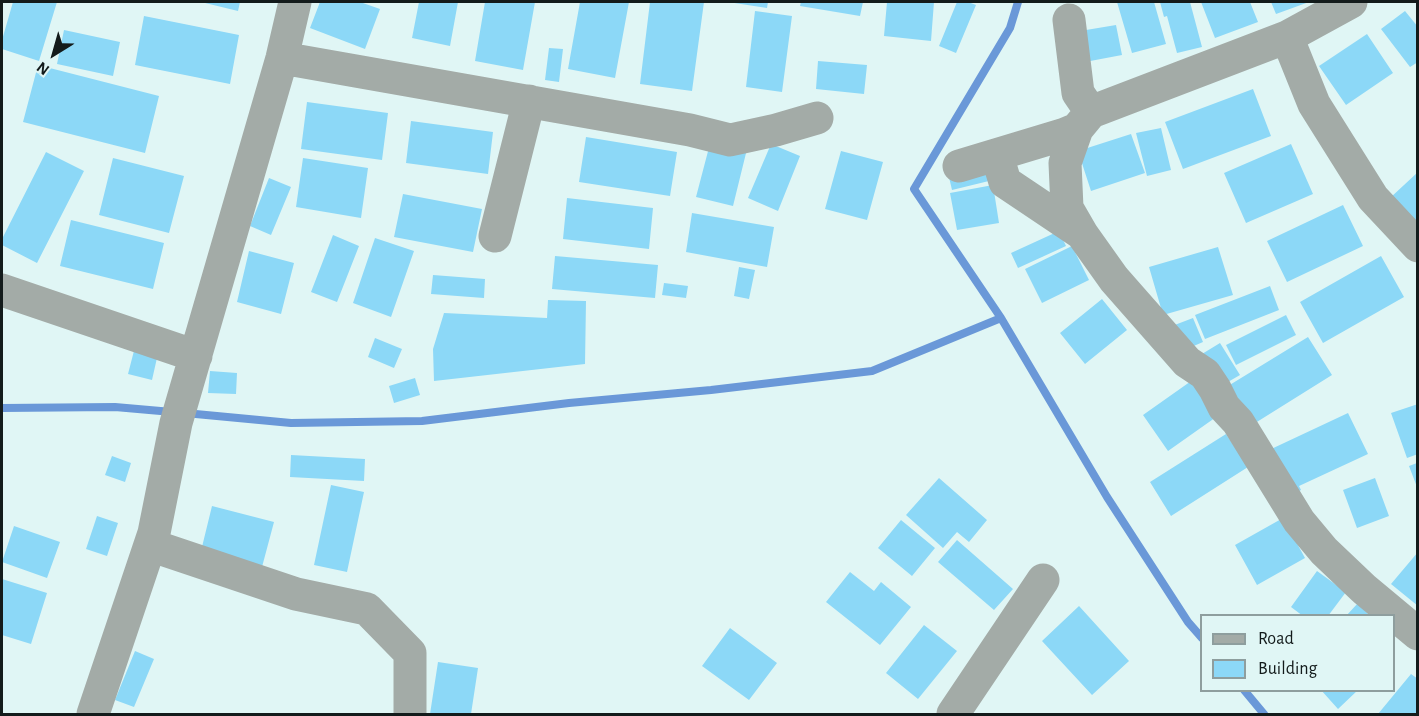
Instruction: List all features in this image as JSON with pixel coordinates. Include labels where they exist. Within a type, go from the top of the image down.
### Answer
[{"type":"street","points":[[93,714],[154,533],[176,423],[282,58],[295,2]]},
{"type":"street","points":[[959,166],[997,155],[1084,121],[1287,37],[1351,2]]},
{"type":"street","points":[[1069,20],[1078,93],[1084,121],[1065,163],[1067,208],[1082,234],[1114,279],[1187,362],[1205,374],[1224,407],[1238,422],[1299,521],[1324,551],[1394,614]]},
{"type":"street","points":[[1287,37],[1314,104],[1373,198],[1418,246]]},
{"type":"street","points":[[282,58],[690,130],[730,140],[817,118]]},
{"type":"street","points":[[495,236],[529,101]]},
{"type":"street","points":[[997,155],[1005,182],[1082,234]]},
{"type":"street","points":[[2,290],[196,356]]},
{"type":"street","points":[[150,545],[296,594],[367,609],[410,653],[410,714]]},
{"type":"street","points":[[953,714],[1043,580]]},
{"type":"street","points":[[1395,615],[1418,634]]},
{"type":"building","points":[[13,2],[57,2],[39,61],[2,49],[2,40]]},
{"type":"building","points":[[201,2],[240,2],[238,11]]},
{"type":"building","points":[[320,2],[360,2],[380,9],[365,49],[310,28]]},
{"type":"building","points":[[419,2],[458,2],[450,46],[412,38]]},
{"type":"building","points":[[485,2],[535,2],[523,70],[475,61]]},
{"type":"building","points":[[580,2],[629,2],[615,78],[568,69]]},
{"type":"building","points":[[650,2],[704,2],[692,91],[640,84]]},
{"type":"building","points":[[728,2],[768,2],[767,8]]},
{"type":"building","points":[[801,2],[863,2],[860,16],[800,6]]},
{"type":"building","points":[[887,2],[934,2],[931,41],[884,36]]},
{"type":"building","points":[[957,2],[976,5],[956,53],[939,46]]},
{"type":"building","points":[[1117,2],[1154,2],[1166,44],[1132,53]]},
{"type":"building","points":[[1160,2],[1190,2],[1202,47],[1177,53],[1167,16],[1164,17]]},
{"type":"building","points":[[1201,2],[1250,2],[1258,22],[1215,38]]},
{"type":"building","points":[[1271,2],[1309,2],[1276,14]]},
{"type":"building","points":[[755,11],[792,16],[782,92],[746,87]]},
{"type":"building","points":[[1405,11],[1418,27],[1418,62],[1410,67],[1381,29]]},
{"type":"building","points":[[144,16],[239,35],[230,84],[135,65]]},
{"type":"building","points":[[1116,25],[1122,55],[1085,62],[1080,31]]},
{"type":"building","points":[[64,30],[120,42],[113,76],[57,64]]},
{"type":"building","points":[[1367,34],[1393,73],[1346,105],[1319,66]]},
{"type":"building","points":[[549,48],[563,49],[559,82],[545,80]]},
{"type":"building","points":[[818,61],[867,65],[864,94],[816,89]]},
{"type":"building","points":[[38,65],[159,96],[145,153],[23,122]]},
{"type":"building","points":[[1253,89],[1271,136],[1183,169],[1165,122]]},
{"type":"building","points":[[307,102],[388,113],[382,160],[301,149]]},
{"type":"building","points":[[411,121],[493,132],[488,174],[406,163]]},
{"type":"building","points":[[1161,128],[1171,170],[1147,176],[1136,133]]},
{"type":"building","points":[[1131,134],[1145,173],[1091,191],[1078,151]]},
{"type":"building","points":[[712,136],[748,145],[733,206],[696,197]]},
{"type":"building","points":[[586,137],[677,152],[670,196],[579,182]]},
{"type":"building","points":[[771,144],[800,156],[778,211],[748,198]]},
{"type":"building","points":[[1291,144],[1313,194],[1246,223],[1224,173]]},
{"type":"building","points":[[841,151],[883,162],[867,220],[825,209]]},
{"type":"building","points":[[46,152],[84,171],[37,263],[2,245],[2,239]]},
{"type":"building","points":[[113,158],[184,176],[169,233],[99,215]]},
{"type":"building","points":[[303,158],[368,168],[361,218],[296,207]]},
{"type":"building","points":[[988,163],[993,180],[952,190],[948,173]]},
{"type":"building","points":[[1418,172],[1418,228],[1390,198]]},
{"type":"building","points":[[269,178],[291,187],[271,235],[250,226]]},
{"type":"building","points":[[993,185],[999,223],[957,230],[950,193]]},
{"type":"building","points":[[403,194],[482,209],[473,252],[394,237]]},
{"type":"building","points":[[567,198],[653,208],[649,249],[563,239]]},
{"type":"building","points":[[1343,205],[1363,246],[1287,282],[1267,241]]},
{"type":"building","points":[[692,213],[774,227],[767,267],[686,252]]},
{"type":"building","points":[[71,220],[164,243],[153,289],[60,266]]},
{"type":"building","points":[[1059,231],[1066,246],[1018,268],[1011,253]]},
{"type":"building","points":[[333,235],[359,246],[337,302],[311,292]]},
{"type":"building","points":[[375,238],[414,251],[391,317],[353,303]]},
{"type":"building","points":[[1072,246],[1089,280],[1042,303],[1025,269]]},
{"type":"building","points":[[1218,247],[1233,295],[1163,315],[1149,267]]},
{"type":"building","points":[[249,251],[294,263],[281,314],[237,302]]},
{"type":"building","points":[[555,256],[658,265],[655,298],[552,289]]},
{"type":"building","points":[[1381,256],[1404,297],[1323,343],[1300,302]]},
{"type":"building","points":[[739,267],[755,270],[749,299],[734,296]]},
{"type":"building","points":[[433,275],[485,279],[484,298],[431,294]]},
{"type":"building","points":[[664,283],[688,286],[686,298],[662,295]]},
{"type":"building","points":[[1270,286],[1279,310],[1205,339],[1195,315]]},
{"type":"building","points":[[1102,299],[1127,330],[1085,364],[1060,333]]},
{"type":"building","points":[[548,300],[586,301],[585,364],[434,381],[433,349],[444,313],[547,318]]},
{"type":"building","points":[[1286,315],[1296,335],[1236,365],[1226,345]]},
{"type":"building","points":[[1193,318],[1203,342],[1182,351],[1172,326]]},
{"type":"building","points":[[1308,337],[1332,375],[1252,425],[1228,386]]},
{"type":"building","points":[[375,338],[402,349],[394,368],[368,357]]},
{"type":"building","points":[[136,343],[159,349],[152,380],[128,374]]},
{"type":"building","points":[[1220,343],[1240,375],[1221,386],[1202,354]]},
{"type":"building","points":[[210,371],[237,373],[236,394],[208,393]]},
{"type":"building","points":[[415,378],[420,395],[394,403],[389,386]]},
{"type":"building","points":[[1194,379],[1219,415],[1168,451],[1143,415]]},
{"type":"building","points":[[1418,404],[1418,454],[1407,458],[1391,413]]},
{"type":"building","points":[[1348,413],[1368,454],[1299,486],[1301,490],[1289,496],[1267,451]]},
{"type":"building","points":[[1226,434],[1248,467],[1171,516],[1150,482]]},
{"type":"building","points":[[291,455],[365,459],[364,481],[290,477]]},
{"type":"building","points":[[112,456],[131,463],[125,482],[105,475]]},
{"type":"building","points":[[1417,463],[1417,487],[1409,466]]},
{"type":"building","points":[[939,478],[987,520],[969,542],[957,532],[943,548],[906,515]]},
{"type":"building","points":[[1375,478],[1389,516],[1357,528],[1343,490]]},
{"type":"building","points":[[331,485],[364,492],[347,572],[314,565]]},
{"type":"building","points":[[212,506],[274,522],[262,567],[201,551]]},
{"type":"building","points":[[97,516],[118,523],[107,556],[86,549]]},
{"type":"building","points":[[1283,518],[1305,558],[1257,585],[1235,545]]},
{"type":"building","points":[[901,520],[935,548],[912,576],[878,548]]},
{"type":"building","points":[[14,526],[60,542],[47,578],[2,562]]},
{"type":"building","points":[[957,540],[1013,589],[994,610],[938,562]]},
{"type":"building","points":[[1418,552],[1418,606],[1391,584]]},
{"type":"building","points":[[1317,571],[1346,592],[1330,614],[1300,614],[1291,607]]},
{"type":"building","points":[[850,572],[874,591],[881,582],[911,607],[880,645],[826,602]]},
{"type":"building","points":[[2,579],[47,593],[31,644],[2,635]]},
{"type":"building","points":[[1358,603],[1368,614],[1348,614]]},
{"type":"building","points":[[1079,606],[1129,661],[1092,695],[1042,641]]},
{"type":"building","points":[[924,625],[957,651],[918,699],[886,673]]},
{"type":"building","points":[[730,628],[777,663],[749,700],[702,666]]},
{"type":"building","points":[[135,651],[154,659],[134,707],[115,700]]},
{"type":"building","points":[[438,662],[478,668],[471,714],[430,714]]},
{"type":"building","points":[[1411,674],[1418,679],[1418,714],[1378,714]]},
{"type":"building","points":[[1323,692],[1356,692],[1338,709]]},
{"type":"waterway","points":[[1018,2],[1010,28],[914,189],[1001,318],[1107,497],[1188,622],[1200,636]]},
{"type":"waterway","points":[[185,413],[291,423],[422,421],[569,403],[711,390],[872,371],[1001,318]]},
{"type":"waterway","points":[[2,408],[115,407],[172,412]]},
{"type":"waterway","points":[[1246,692],[1264,714]]}]
